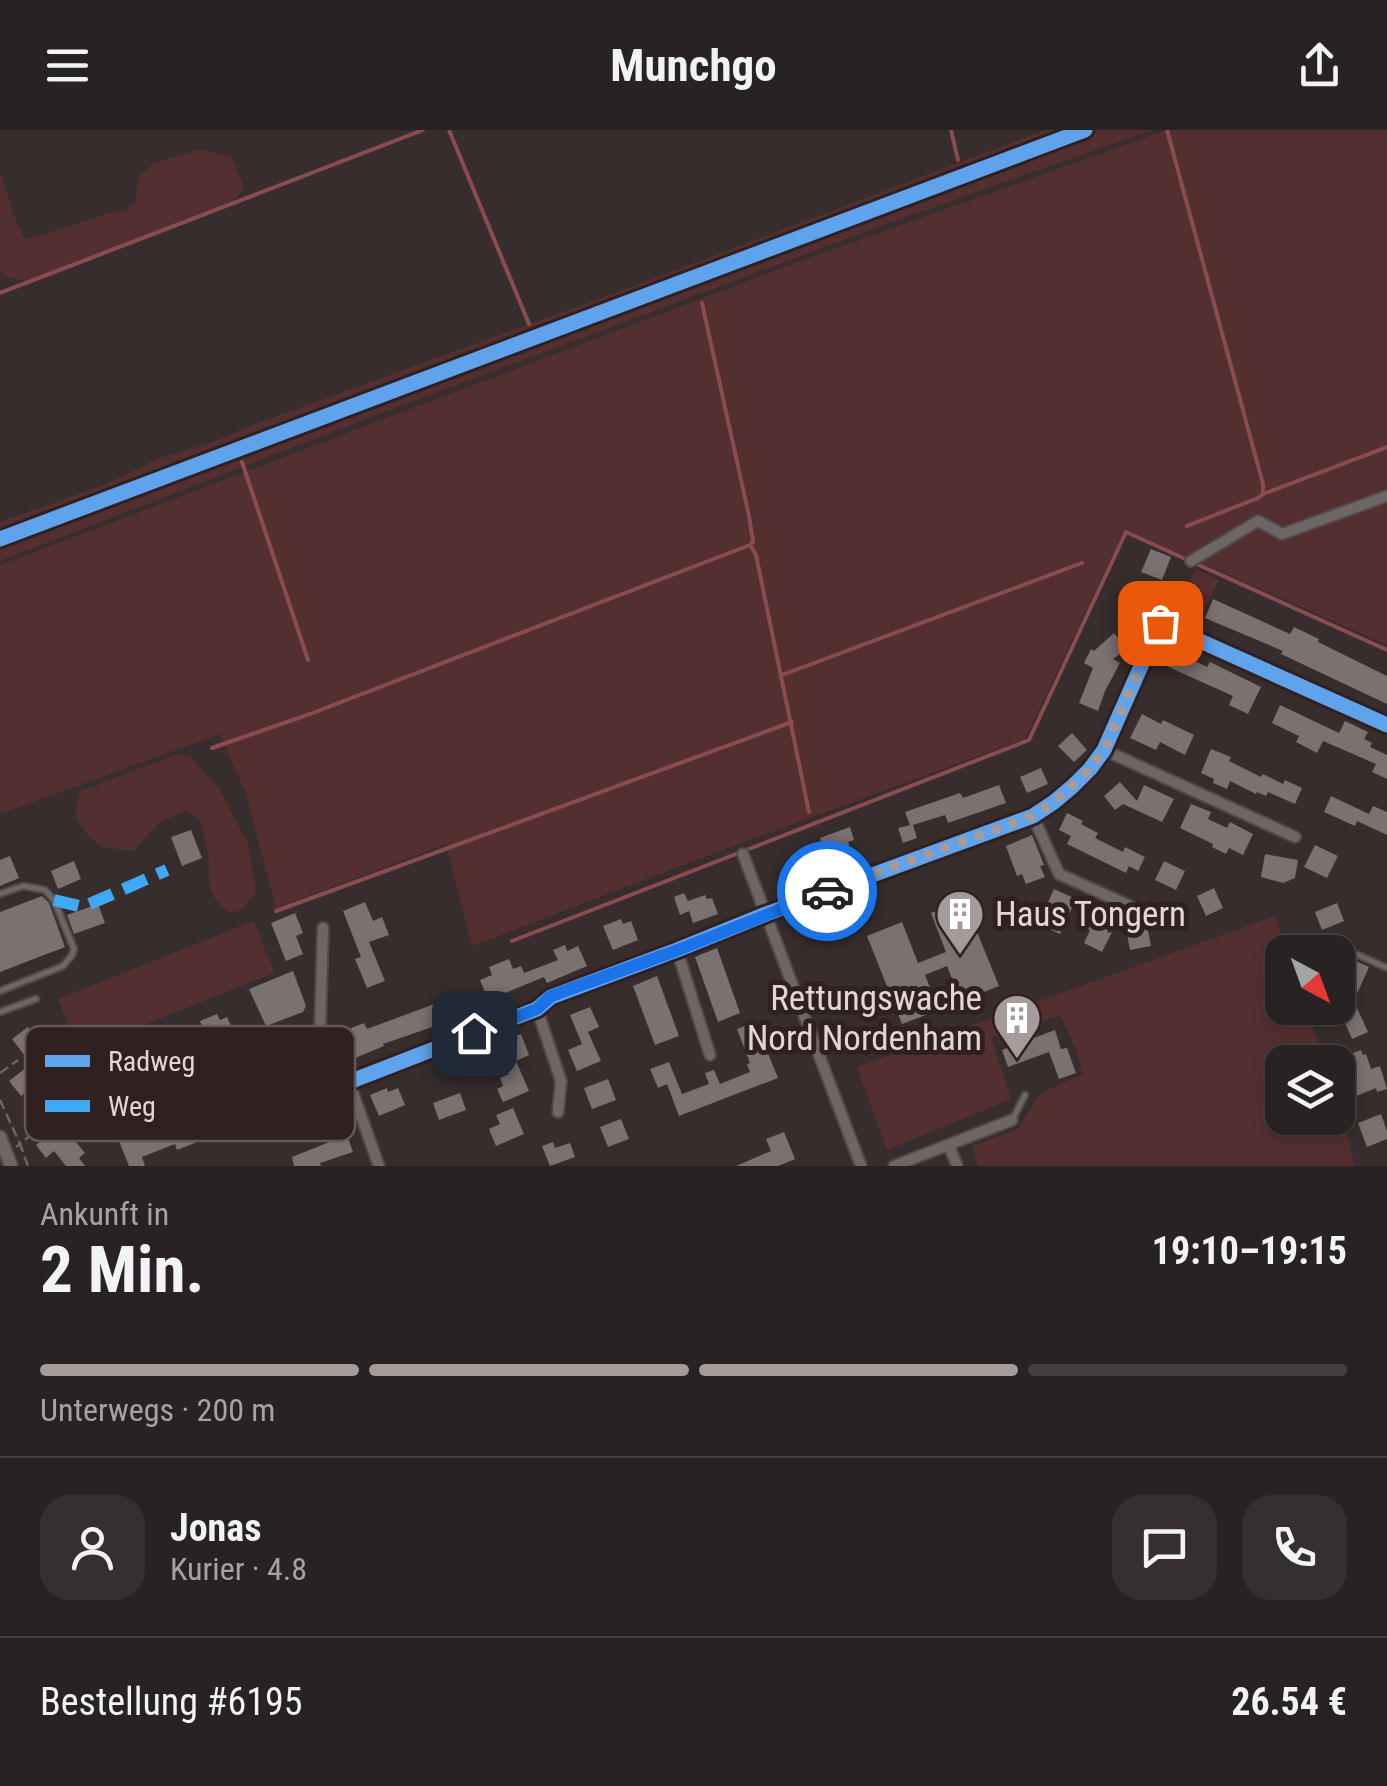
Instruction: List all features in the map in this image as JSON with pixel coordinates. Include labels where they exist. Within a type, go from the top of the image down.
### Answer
[{"type":"street","points":[[1191,561],[1258,521],[1282,534],[1387,496]]},
{"type":"street","points":[[355,1079],[537,1009],[551,996],[1033,816],[1072,786],[1104,750],[1160,623],[1387,725]]},
{"type":"street","points":[[1104,750],[1295,837]]},
{"type":"street","points":[[1033,816],[1059,874],[1130,906]]},
{"type":"street","points":[[743,854],[861,1166]]},
{"type":"street","points":[[320,1026],[324,928]]},
{"type":"street","points":[[678,950],[710,1055]]},
{"type":"street","points":[[537,1009],[561,1081],[558,1112]]},
{"type":"street","points":[[355,1102],[378,1166]]},
{"type":"street","points":[[894,1166],[1012,1120]]},
{"type":"street","points":[[0,1137],[11,1166]]},
{"type":"street","points":[[949,1145],[957,1166]]},
{"type":"lane","points":[[0,894],[23,886],[46,890],[74,949],[64,966],[0,990]]},
{"type":"lane","points":[[1355,954],[1387,968]]},
{"type":"lane","points":[[0,1012],[36,1000]]},
{"type":"lane","points":[[1012,1120],[1025,1095]]},
{"type":"path","points":[[0,539],[1085,130]]},
{"type":"path","points":[[0,1073],[18,1060]]},
{"type":"path","points":[[0,1100],[28,1166]]},
{"type":"path","points":[[20,1144],[25,1140]]},
{"type":"shaded area","points":[[1046,130],[1152,130],[903,218],[392,409],[0,561],[0,522],[107,484],[157,459],[213,442]]},
{"type":"shaded area","points":[[1167,130],[1387,130],[1387,645],[1125,529],[1025,739],[472,946],[446,844],[276,908],[246,794],[220,734],[0,814],[0,565],[795,263]]},
{"type":"shaded area","points":[[199,150],[231,156],[244,187],[235,199],[27,281],[6,277],[0,269],[0,172],[25,240],[125,211],[136,201],[138,178],[154,163]]},
{"type":"shaded area","points":[[1196,569],[1219,580],[1196,627],[1183,615],[1181,600]]},
{"type":"shaded area","points":[[175,755],[189,755],[220,790],[248,844],[256,892],[243,909],[230,913],[212,893],[200,819],[186,811],[160,822],[133,851],[101,847],[77,820],[81,791]]},
{"type":"shaded area","points":[[1275,916],[1281,935],[1265,935],[1265,1025],[1312,1025],[1319,1045],[1265,1045],[1265,1135],[1347,1135],[1355,1166],[978,1166],[972,1146],[1018,1129],[1039,1094],[1083,1074],[1060,1015],[991,1037],[1011,1099],[887,1150],[857,1067]]},
{"type":"shaded area","points":[[254,921],[274,973],[141,1026],[68,1026],[58,999]]},
{"type":"building","points":[[1151,549],[1171,557],[1162,580],[1141,572]]},
{"type":"building","points":[[1213,599],[1290,634],[1294,627],[1387,676],[1387,704],[1281,654],[1283,651],[1205,618]]},
{"type":"building","points":[[1126,601],[1147,611],[1139,630],[1117,620]]},
{"type":"building","points":[[1114,633],[1127,649],[1113,659],[1120,663],[1098,711],[1079,703],[1093,668],[1084,663],[1091,649],[1094,651]]},
{"type":"building","points":[[1173,646],[1207,667],[1210,662],[1261,687],[1248,714],[1229,705],[1233,696],[1164,665]]},
{"type":"building","points":[[1280,705],[1339,733],[1345,721],[1368,732],[1364,739],[1372,743],[1370,747],[1387,755],[1387,779],[1372,772],[1376,764],[1323,741],[1317,753],[1296,742],[1299,736],[1272,723]]},
{"type":"building","points":[[1142,714],[1194,735],[1185,755],[1160,742],[1156,750],[1130,738]]},
{"type":"building","points":[[1072,733],[1087,750],[1074,762],[1058,746]]},
{"type":"building","points":[[1211,749],[1261,777],[1263,774],[1302,788],[1295,804],[1268,792],[1266,796],[1256,794],[1230,781],[1227,789],[1213,783],[1214,779],[1201,773]]},
{"type":"building","points":[[1041,768],[1048,784],[1027,793],[1020,777]]},
{"type":"building","points":[[1120,782],[1137,801],[1144,785],[1174,799],[1162,822],[1123,804],[1115,810],[1104,796]]},
{"type":"building","points":[[999,785],[1006,803],[948,823],[945,815],[913,825],[917,838],[903,843],[898,828],[910,825],[905,812],[960,793],[963,798]]},
{"type":"building","points":[[1331,796],[1369,814],[1373,806],[1387,812],[1387,835],[1324,812]]},
{"type":"building","points":[[1191,804],[1211,812],[1208,819],[1227,828],[1230,822],[1253,834],[1243,855],[1229,848],[1226,854],[1180,828]]},
{"type":"building","points":[[1067,813],[1098,833],[1095,838],[1123,852],[1125,847],[1145,857],[1138,871],[1129,866],[1126,873],[1067,844],[1071,836],[1059,830]]},
{"type":"building","points":[[850,827],[854,840],[848,842],[852,853],[819,868],[812,849],[822,845],[820,838]]},
{"type":"building","points":[[191,830],[202,858],[182,866],[171,837]]},
{"type":"building","points":[[1032,835],[1045,877],[1026,884],[1022,874],[1017,876],[1006,846]]},
{"type":"building","points":[[1315,845],[1338,856],[1327,878],[1304,867]]},
{"type":"building","points":[[1265,854],[1298,860],[1295,878],[1283,883],[1261,877]]},
{"type":"building","points":[[10,856],[19,878],[0,886],[0,860]]},
{"type":"building","points":[[74,861],[81,879],[58,889],[51,871]]},
{"type":"building","points":[[1164,861],[1185,871],[1176,890],[1155,880]]},
{"type":"building","points":[[1214,888],[1223,908],[1206,916],[1197,896]]},
{"type":"building","points":[[1054,889],[1076,899],[1060,934],[1038,924]]},
{"type":"building","points":[[684,893],[688,901],[705,895],[712,898],[718,914],[693,923],[689,911],[680,915],[674,897]]},
{"type":"building","points":[[42,896],[49,903],[65,947],[0,972],[0,912]]},
{"type":"building","name":"Haus Tongern","points":[[964,900],[999,986],[961,1001],[947,966],[925,975],[939,1010],[902,1024],[867,936],[902,922],[918,963],[946,952],[931,913]]},
{"type":"building","points":[[365,902],[373,921],[382,917],[389,935],[369,942],[385,981],[367,988],[355,959],[361,957],[343,911]]},
{"type":"building","points":[[1337,903],[1344,921],[1322,930],[1315,912]]},
{"type":"building","points":[[98,904],[105,923],[74,934],[67,915]]},
{"type":"building","points":[[295,913],[303,933],[296,936],[303,954],[286,961],[271,923]]},
{"type":"building","points":[[1093,915],[1111,924],[1107,933],[1112,932],[1102,952],[1084,943]]},
{"type":"building","points":[[621,919],[623,924],[631,921],[638,940],[613,950],[603,926]]},
{"type":"building","points":[[1147,925],[1151,946],[1130,950],[1126,929]]},
{"type":"building","points":[[565,945],[567,951],[578,946],[587,966],[547,983],[544,977],[487,997],[480,980],[492,975],[489,967],[509,959],[513,969],[521,966],[524,973],[558,960],[553,950]]},
{"type":"building","points":[[717,948],[740,1013],[718,1022],[695,957]]},
{"type":"building","points":[[1355,961],[1369,967],[1355,996]]},
{"type":"building","points":[[293,971],[306,1006],[303,1012],[266,1026],[249,989]]},
{"type":"building","points":[[657,976],[679,1036],[655,1045],[633,986]]},
{"type":"building","points":[[464,993],[470,1014],[383,1044],[355,1058],[355,1027],[364,1023],[367,1029]]},
{"type":"building","points":[[1355,1003],[1368,1032],[1352,1039],[1346,1025],[1355,1025]]},
{"type":"building","points":[[590,1007],[599,1027],[588,1032],[601,1061],[577,1071],[568,1050],[582,1044],[570,1015]]},
{"type":"building","points":[[217,1014],[220,1020],[227,1017],[231,1026],[202,1026],[200,1021]]},
{"type":"building","points":[[755,1022],[778,1078],[679,1116],[667,1084],[658,1088],[650,1069],[669,1062],[682,1094],[709,1084],[705,1073],[714,1070],[720,1084],[750,1072],[737,1029]]},
{"type":"building","points":[[25,1029],[25,1056],[12,1039]]},
{"type":"building","name":"Rettungswache Nord Nordenham","points":[[1055,1030],[1076,1073],[1059,1079],[1049,1052],[1008,1067],[1002,1050]]},
{"type":"building","points":[[521,1034],[529,1055],[516,1061],[529,1091],[503,1102],[497,1089],[503,1086],[500,1078],[509,1074],[495,1040]]},
{"type":"building","points":[[1361,1050],[1366,1054],[1371,1069],[1380,1066],[1387,1089],[1377,1092],[1376,1088],[1356,1096],[1355,1052]]},
{"type":"building","points":[[25,1069],[25,1093],[21,1096],[9,1081]]},
{"type":"building","points":[[608,1079],[616,1100],[592,1109],[584,1088]]},
{"type":"building","points":[[387,1088],[388,1092],[398,1088],[405,1105],[379,1116],[370,1095]]},
{"type":"building","points":[[460,1093],[466,1110],[439,1120],[433,1103]]},
{"type":"building","points":[[513,1108],[524,1134],[496,1146],[489,1129],[500,1124],[496,1115]]},
{"type":"building","points":[[1381,1114],[1387,1139],[1367,1147],[1358,1123]]},
{"type":"building","points":[[621,1119],[629,1139],[608,1147],[600,1127]]},
{"type":"building","points":[[784,1132],[795,1159],[778,1166],[736,1166],[771,1151],[766,1139]]},
{"type":"building","points":[[41,1141],[77,1141],[85,1153],[79,1158],[85,1166],[66,1166],[54,1151],[46,1158],[36,1145]]},
{"type":"building","points":[[119,1141],[200,1141],[177,1150],[175,1144],[142,1157],[145,1166],[129,1166]]},
{"type":"building","points":[[332,1141],[349,1141],[353,1152],[320,1163],[321,1166],[294,1166],[292,1157]]},
{"type":"building","points":[[553,1142],[555,1148],[570,1143],[575,1157],[550,1166],[542,1146]]},
{"type":"waterway","points":[[0,293],[423,130]]},
{"type":"waterway","points":[[449,130],[529,324]]},
{"type":"waterway","points":[[951,130],[958,160]]},
{"type":"waterway","points":[[1167,130],[1263,484],[1263,494],[1258,498],[1187,526]]},
{"type":"waterway","points":[[702,303],[809,812]]},
{"type":"waterway","points":[[1263,494],[1387,447]]},
{"type":"waterway","points":[[242,462],[308,660]]},
{"type":"waterway","points":[[512,941],[1029,740],[1126,532],[1387,650]]},
{"type":"waterway","points":[[212,748],[750,545]]},
{"type":"waterway","points":[[782,675],[1082,563]]},
{"type":"waterway","points":[[276,911],[792,722]]},
{"type":"marked path","points":[[54,900],[83,907],[167,870]]},
{"type":"cycle path","points":[[0,539],[1085,130]]},
{"type":"cycle path","points":[[355,1080],[537,1009],[551,997],[1033,816],[1073,786],[1104,750],[1160,623],[1387,725]]},
{"type":"way so far","points":[[827,891],[1033,816],[1054,802],[1090,769],[1104,750],[1160,623]]},
{"type":"place","name":"Haus Tongern","points":[[960,956]]},
{"type":"place","name":"Rettungswache Nord Nordenham","points":[[1017,1060]]},
{"type":"route","points":[[474,1033],[537,1009],[551,996],[827,891]]}]
